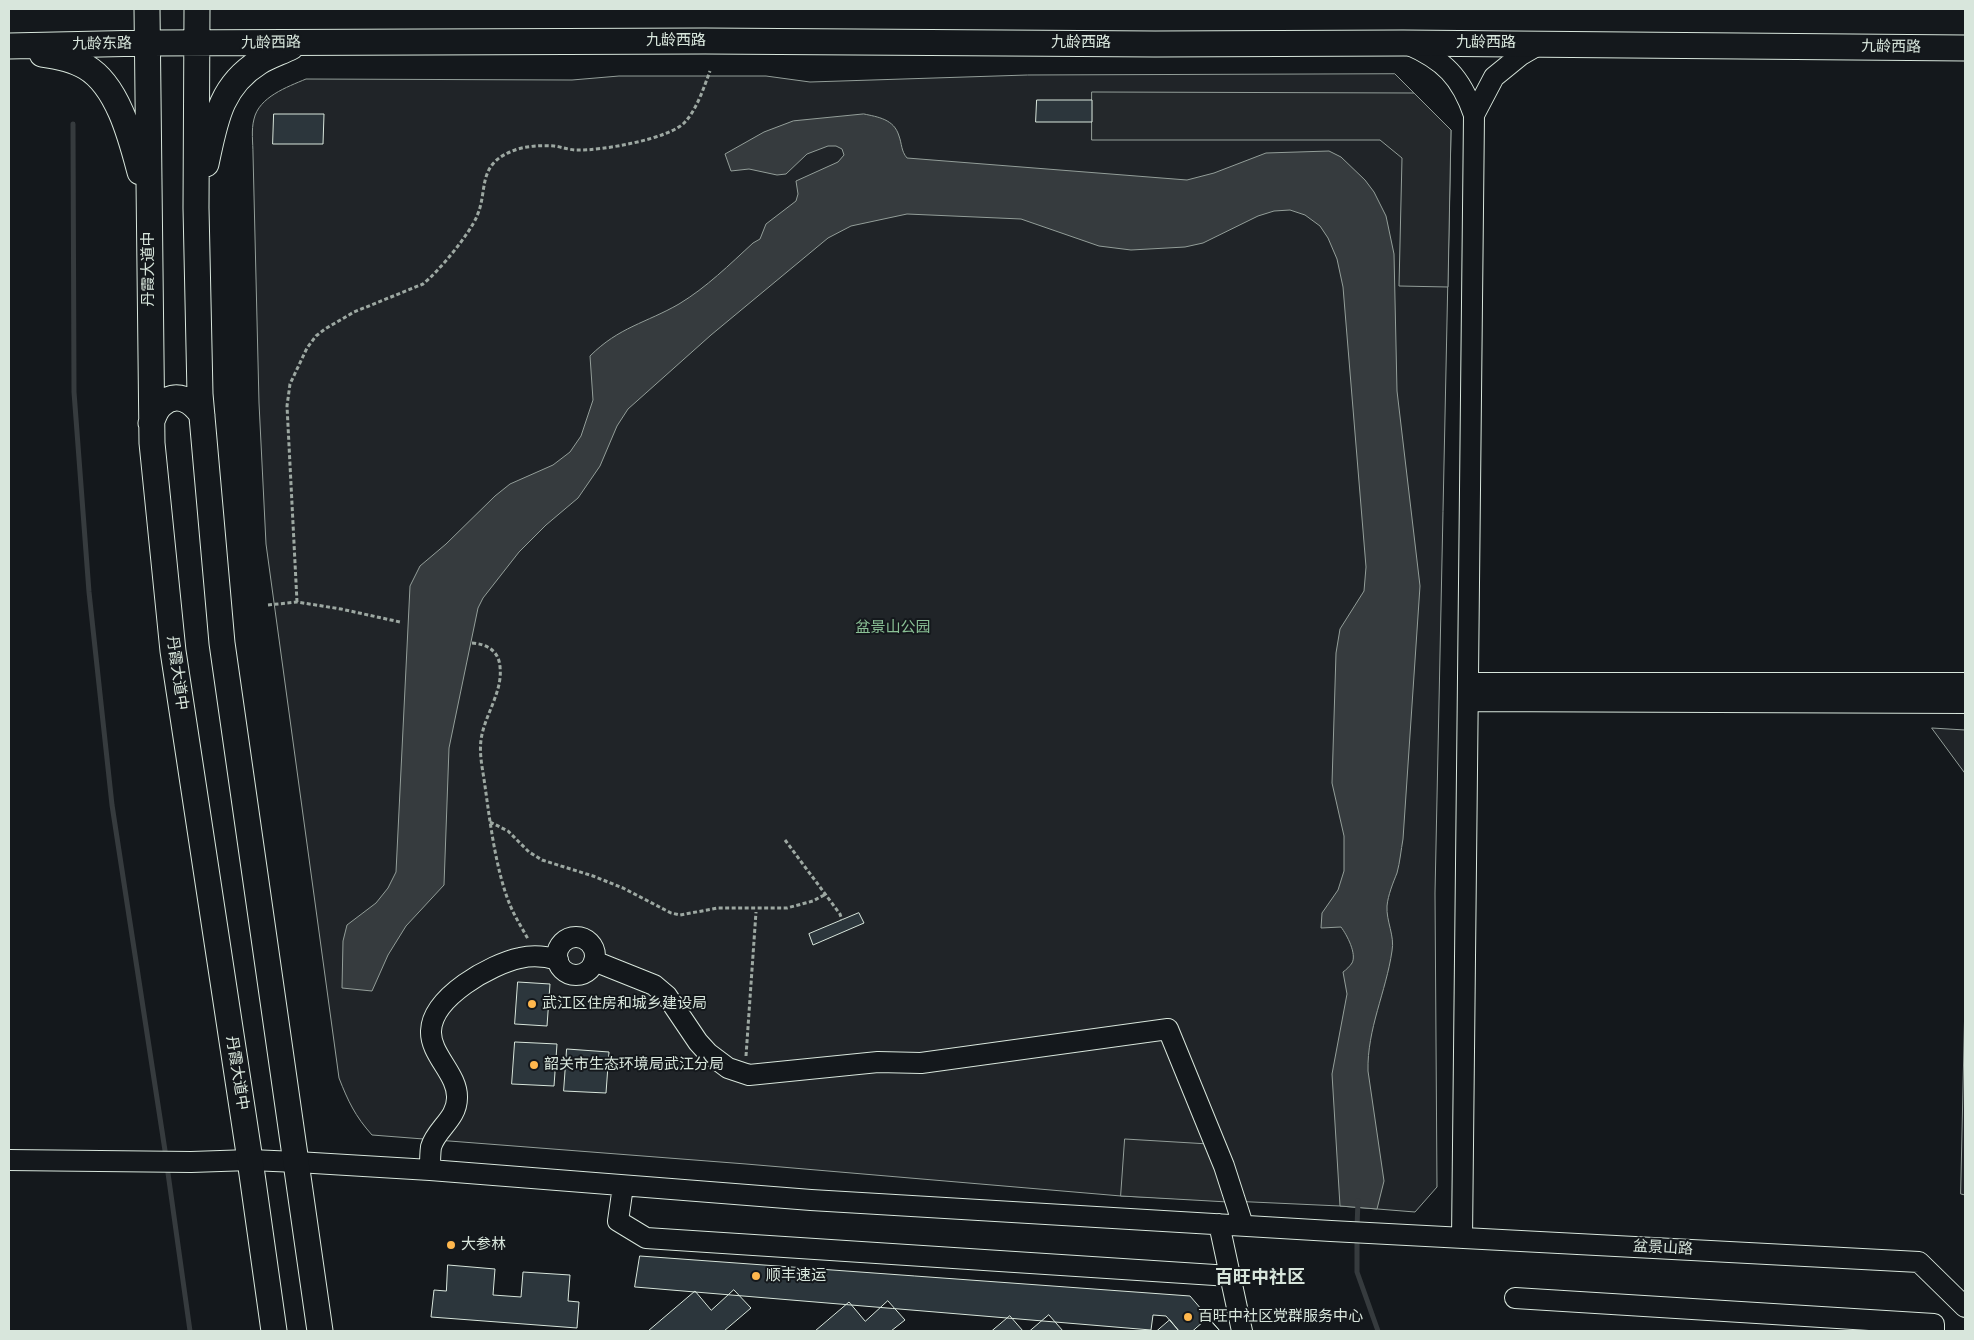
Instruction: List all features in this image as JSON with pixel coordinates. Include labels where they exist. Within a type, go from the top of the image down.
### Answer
[{"type":"main road","name":"丹霞大道中","points":[[148,9],[151,423],[173,651],[274,1331]]},
{"type":"main road","points":[[197,9],[196,208],[202,415],[222,643],[320,1331]]},
{"type":"main road","name":"九龄西路","points":[[196,44],[705,41],[1145,44],[1403,42],[1965,48]]},
{"type":"main road","points":[[196,208],[216,120],[229,89],[239,77],[261,60],[303,42]]},
{"type":"main road","name":"九龄东路","points":[[10,46],[147,43],[196,44]]},
{"type":"main road","points":[[10,46],[65,58],[86,66],[99,78],[113,97],[127,128],[149,210]]},
{"type":"main road","points":[[151,423],[161,405],[177,398],[187,399],[192,402],[202,415]]},
{"type":"street","points":[[1403,42],[1425,52],[1448,69],[1468,95],[1474,115],[1462,1238]]},
{"type":"street","points":[[1474,115],[1494,77],[1520,54],[1540,44]]},
{"type":"street","points":[[1469,692],[1965,683]]},
{"type":"street","points":[[1469,692],[1965,703]]},
{"type":"street","points":[[430,1170],[431,1146],[453,1114],[458,1096],[431,1039],[432,1023],[438,1011],[458,990],[490,969],[519,958],[551,958],[557,954],[566,940],[577,937],[588,941],[594,950],[594,961],[588,971],[578,975],[572,975],[562,969],[551,958]]},
{"type":"street","points":[[594,961],[654,985],[667,996],[698,1042],[708,1053],[728,1068],[745,1074],[762,1075],[878,1062],[921,1064],[1168,1029],[1224,1166],[1243,1226]]},
{"type":"street","name":"盆景山路","points":[[9,1160],[137,1162],[250,1160],[297,1162],[430,1170],[811,1200],[1331,1231],[1919,1262],[1963,1304]]},
{"type":"street","points":[[623,1186],[618,1221],[646,1238],[1230,1276]]},
{"type":"street","points":[[1219,1224],[1242,1331]]},
{"type":"street","points":[[1515,1298],[1934,1328],[1963,1304]]},
{"type":"path","points":[[297,602],[287,406],[290,384],[307,348],[316,336],[339,320],[423,284],[433,275],[472,226],[480,205],[484,179],[488,170],[508,153],[520,148],[554,146],[576,150],[610,148],[668,132],[686,122],[710,71]]},
{"type":"path","points":[[268,605],[297,602],[341,609],[400,622]]},
{"type":"path","points":[[472,643],[481,643],[491,648],[498,657],[501,668],[499,684],[483,729],[480,748],[490,822],[503,882],[510,905],[528,939],[551,958]]},
{"type":"path","points":[[490,822],[508,831],[529,852],[542,860],[593,876],[623,888],[671,913],[680,915],[718,908],[787,908],[813,901],[826,894]]},
{"type":"path","points":[[785,840],[826,894],[842,920]]},
{"type":"path","points":[[745,1074],[756,912]]},
{"type":"green space","name":"盆景山公园","points":[[1395,74],[1451,130],[1435,893],[1437,1187],[1415,1212],[1340,1206],[1121,1196],[372,1135],[352,1108],[339,1078],[266,544],[259,403],[252,137],[254,119],[262,105],[275,94],[306,79],[572,80],[619,76],[766,76],[810,82],[1027,75]]},
{"type":"green space","points":[[1932,728],[1965,730],[1965,773]]},
{"type":"green space","points":[[1965,999],[1965,1195],[1961,1194]]},
{"type":"shaded area","points":[[1092,92],[1414,93],[1451,130],[1448,287],[1399,286],[1402,158],[1380,140],[1092,140]]},
{"type":"shaded area","points":[[864,114],[885,120],[897,130],[907,158],[1187,180],[1214,173],[1266,153],[1329,151],[1341,157],[1365,180],[1374,192],[1386,216],[1394,254],[1397,391],[1420,586],[1403,839],[1398,869],[1387,906],[1393,945],[1368,1055],[1368,1071],[1384,1181],[1377,1209],[1340,1206],[1332,1074],[1347,994],[1343,972],[1352,963],[1353,955],[1341,927],[1321,928],[1322,913],[1338,890],[1344,871],[1344,836],[1332,783],[1336,653],[1340,629],[1364,591],[1366,567],[1343,287],[1337,259],[1328,238],[1320,226],[1305,215],[1290,210],[1274,211],[1258,216],[1203,243],[1185,247],[1131,250],[1099,246],[1021,219],[907,214],[851,226],[828,238],[711,335],[628,409],[617,426],[600,466],[578,498],[546,525],[519,552],[483,598],[478,608],[449,748],[444,885],[406,926],[388,955],[372,991],[342,988],[343,941],[347,925],[376,903],[388,888],[396,872],[410,586],[420,566],[510,484],[553,465],[570,452],[581,436],[593,400],[590,356],[612,338],[679,304],[708,283],[760,239],[766,224],[796,201],[798,194],[796,181],[838,162],[844,155],[842,149],[836,146],[828,146],[807,154],[786,174],[777,175],[749,169],[731,171],[725,154],[764,132],[793,121]]},
{"type":"shaded area","points":[[1125,1139],[1209,1144],[1228,1202],[1121,1196]]},
{"type":"building","points":[[1037,100],[1092,100],[1092,122],[1036,122]]},
{"type":"building","points":[[274,114],[324,114],[323,144],[273,144]]},
{"type":"building","points":[[859,913],[864,923],[813,945],[809,934]]},
{"type":"building","points":[[518,982],[550,984],[547,1026],[515,1024]]},
{"type":"building","points":[[515,1042],[557,1044],[554,1086],[512,1084]]},
{"type":"building","points":[[567,1049],[609,1052],[606,1093],[564,1091]]},
{"type":"building","points":[[640,1256],[1190,1296],[1220,1331],[1179,1331],[1166,1316],[1153,1315],[1151,1330],[635,1287]]},
{"type":"building","points":[[448,1265],[495,1269],[493,1295],[521,1297],[523,1272],[570,1275],[568,1301],[579,1302],[577,1328],[431,1317],[434,1290],[446,1291]]},
{"type":"building","points":[[734,1290],[751,1308],[724,1331],[648,1331],[695,1291],[711,1310]]},
{"type":"building","points":[[888,1301],[905,1320],[891,1331],[815,1331],[849,1302],[865,1321]]},
{"type":"building","points":[[1049,1315],[1063,1331],[1030,1331]]},
{"type":"building","points":[[1010,1316],[1023,1331],[992,1331]]},
{"type":"building","points":[[1208,1318],[1220,1331],[1193,1331]]},
{"type":"building","points":[[1170,1320],[1179,1331],[1157,1331]]},
{"type":"waterway","points":[[73,124],[74,392],[89,592],[112,805],[166,1157]]},
{"type":"waterway","points":[[167,1166],[190,1331]]},
{"type":"waterway","points":[[1357,1227],[1358,1201]]},
{"type":"waterway","points":[[1357,1236],[1357,1272],[1378,1331]]},
{"type":"place","name":"武江区住房和城乡建设局","points":[[532,1004]]},
{"type":"place","name":"韶关市生态环境局武江分局","points":[[534,1065]]},
{"type":"place","name":"大参林","points":[[451,1245]]},
{"type":"place","name":"顺丰速运","points":[[756,1276]]},
{"type":"place","name":"百旺中社区党群服务中心","points":[[1188,1317]]},
{"type":"district","name":"百旺中社区","points":[[1260,1278]]}]
